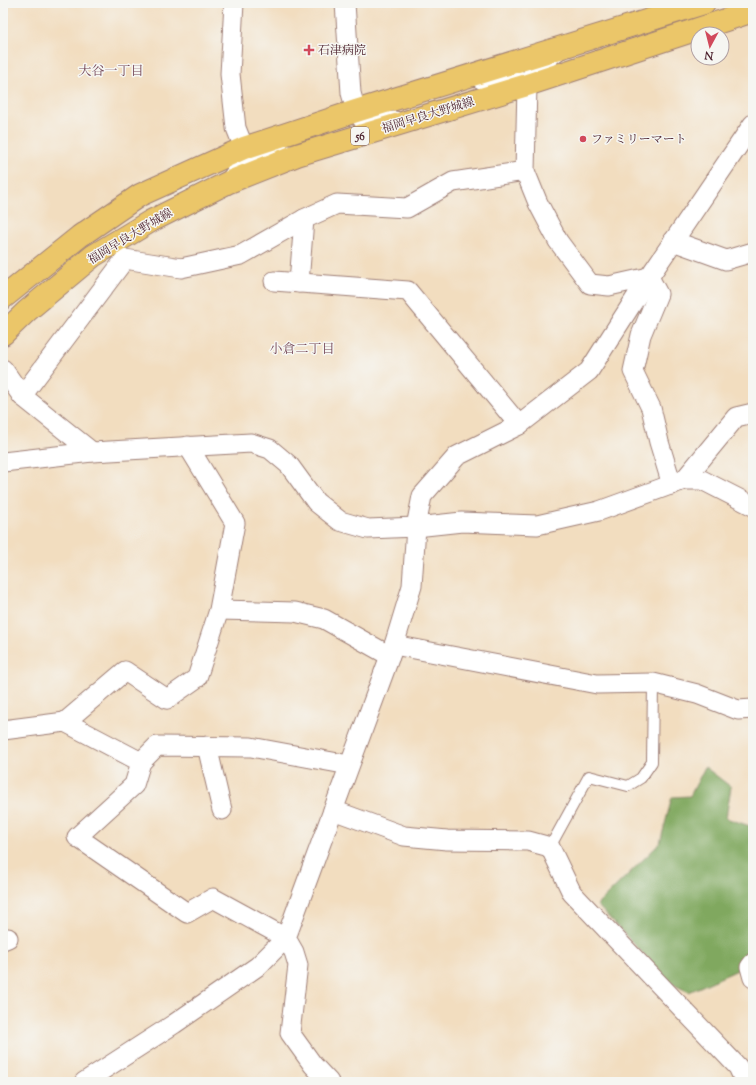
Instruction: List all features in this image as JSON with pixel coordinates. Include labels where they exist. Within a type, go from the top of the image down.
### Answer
[{"type":"main road","name":"福岡早良大野城線","points":[[3,298],[80,236],[140,195],[244,148],[356,111],[560,49],[704,3]]},
{"type":"main road","name":"福岡早良大野城線","points":[[3,334],[27,311],[93,256],[151,221],[229,182],[297,155],[527,85],[753,11]]},
{"type":"street","points":[[229,182],[242,164],[244,148],[236,128],[230,74],[234,3]]},
{"type":"street","points":[[345,3],[351,93],[356,111],[363,120],[375,123],[413,119]]},
{"type":"street","points":[[560,49],[537,66],[527,85],[525,171],[538,203],[558,241],[590,284],[609,286],[649,277]]},
{"type":"street","points":[[447,83],[510,75],[527,85]]},
{"type":"street","points":[[341,142],[353,126],[356,111]]},
{"type":"street","points":[[84,1082],[174,1024],[258,966],[286,938],[392,651],[412,586],[416,527],[422,496],[457,456],[519,425],[589,371],[649,277],[753,124]]},
{"type":"street","points":[[244,148],[256,157],[297,155]]},
{"type":"street","points":[[22,396],[125,260],[181,268],[241,255],[304,219],[337,204],[407,208],[453,182],[525,171]]},
{"type":"street","points":[[299,283],[304,219]]},
{"type":"street","points":[[673,241],[726,260],[753,252]]},
{"type":"street","points":[[649,277],[658,294],[641,335],[633,371],[651,408],[659,442],[678,482]]},
{"type":"street","points":[[274,282],[408,291],[519,425]]},
{"type":"street","points":[[3,369],[22,396],[92,452]]},
{"type":"street","points":[[678,482],[736,417],[753,413]]},
{"type":"street","points":[[3,462],[92,452],[251,443],[270,449],[289,464],[316,502],[340,521],[368,529],[416,527],[462,522],[537,525],[599,511],[678,482],[702,480],[753,506]]},
{"type":"street","points":[[3,730],[65,722],[125,671],[167,699],[197,678],[219,610],[235,523],[188,446]]},
{"type":"street","points":[[219,610],[295,612],[324,619],[392,651],[597,684],[653,683],[697,694],[738,710],[753,709]]},
{"type":"street","points":[[65,722],[141,762]]},
{"type":"street","points":[[329,1082],[312,1065],[290,1033],[298,965],[294,952],[286,938],[213,898],[187,913],[77,837],[134,785],[141,762],[157,746],[251,747],[349,765]]},
{"type":"street","points":[[207,746],[222,810]]},
{"type":"street","points":[[333,810],[404,836],[446,840],[528,841],[550,847],[572,893],[738,1067],[745,1082]]},
{"type":"street","points":[[753,963],[750,967],[753,978]]},
{"type":"lane","points":[[550,847],[589,776],[628,786],[641,778],[652,762],[653,683]]},
{"type":"green space","points":[[705,767],[731,787],[726,818],[753,827],[753,948],[742,968],[689,992],[672,984],[597,905],[660,843],[672,797],[690,796]]},
{"type":"place","name":"石津病院","points":[[309,50]]},
{"type":"place","name":"ファミリーマート","points":[[583,139]]},
{"type":"district","name":"大谷一丁目","points":[[111,70]]},
{"type":"district","name":"小倉二丁目","points":[[302,348]]}]
